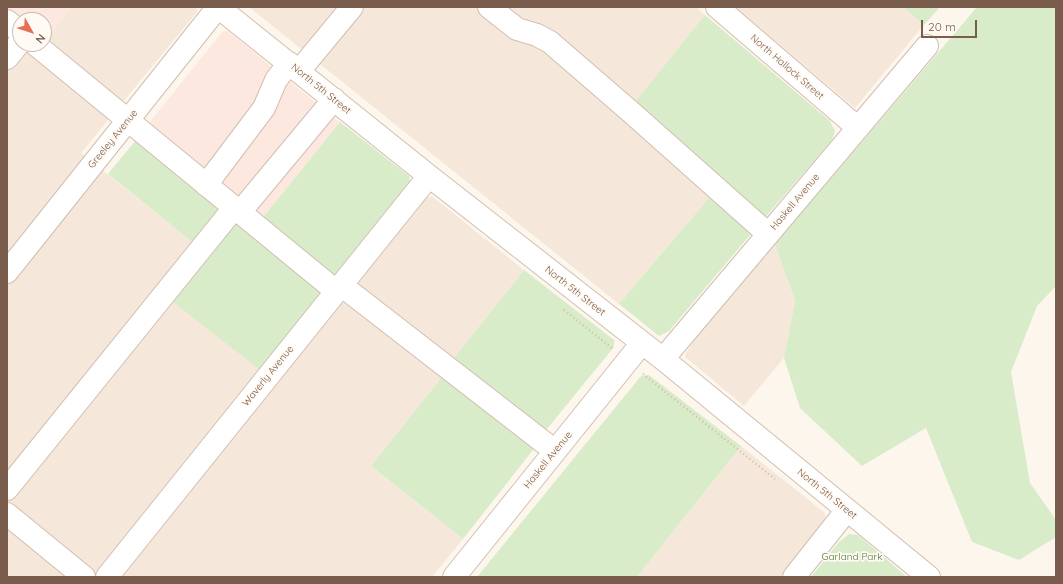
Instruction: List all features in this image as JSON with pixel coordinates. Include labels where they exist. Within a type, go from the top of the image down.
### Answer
[{"type":"street","name":"North 5th Street","points":[[218,7],[429,176],[663,359],[929,577]]},
{"type":"street","name":"Greeley Avenue","points":[[7,272],[218,7]]},
{"type":"street","points":[[206,185],[264,108],[276,80],[294,67],[352,7]]},
{"type":"street","points":[[489,7],[517,29],[537,35],[550,42],[768,234]]},
{"type":"street","name":"North Hallock Street","points":[[717,7],[858,128]]},
{"type":"street","name":"Haskell Avenue","points":[[663,359],[927,46]]},
{"type":"street","points":[[45,52],[237,210],[555,451]]},
{"type":"street","points":[[7,489],[237,210],[334,99]]},
{"type":"street","name":"Waverly Avenue","points":[[107,577],[429,176]]},
{"type":"street","name":"Haskell Avenue","points":[[454,577],[642,343]]},
{"type":"street","points":[[794,577],[847,510]]},
{"type":"street","points":[[7,514],[84,577]]},
{"type":"shaded area","points":[[7,7],[72,7],[52,31],[52,12],[12,12],[12,15],[7,12]]},
{"type":"shaded area","points":[[72,7],[197,7],[197,12],[81,153],[195,244],[260,370],[95,577],[7,577],[7,30],[12,31],[12,52],[52,52],[52,31]]},
{"type":"shaded area","points":[[249,7],[696,7],[705,15],[625,115],[713,193],[619,304]]},
{"type":"shaded area","points":[[735,7],[903,7],[924,25],[855,108]]},
{"type":"shaded area","points":[[223,31],[228,31],[340,122],[260,221],[145,128]]},
{"type":"shaded area","points":[[425,197],[433,197],[524,270],[450,363],[354,287]]},
{"type":"shaded area","points":[[775,244],[795,301],[784,358],[744,406],[685,357],[697,331]]},
{"type":"shaded area","points":[[348,295],[445,373],[371,466],[463,539],[432,577],[122,577]]},
{"type":"shaded area","points":[[741,446],[825,513],[826,519],[780,577],[637,577]]},
{"type":"green space","points":[[903,7],[940,7],[924,25]]},
{"type":"green space","points":[[977,7],[1056,7],[1056,286],[1037,306],[1011,372],[1030,483],[1056,520],[1056,537],[1019,560],[972,542],[926,428],[862,466],[800,408],[784,358],[795,301],[775,244]]},
{"type":"green space","points":[[705,15],[830,121],[835,131],[832,140],[762,221],[632,106]]},
{"type":"green space","points":[[340,122],[409,176],[410,181],[332,281],[260,221]]},
{"type":"green space","points":[[136,140],[224,208],[195,244],[108,174]]},
{"type":"green space","points":[[713,193],[755,229],[669,331],[659,336],[619,304]]},
{"type":"green space","points":[[232,213],[326,288],[260,370],[167,297]]},
{"type":"green space","points":[[524,270],[614,340],[614,347],[542,435],[450,363]]},
{"type":"green space","points":[[445,373],[536,446],[463,539],[371,466]]},
{"type":"green space","points":[[649,375],[741,446],[637,577],[477,577],[641,376]]},
{"type":"green space","name":"Garland Park","points":[[849,534],[858,535],[907,577],[811,577],[839,542]]}]
